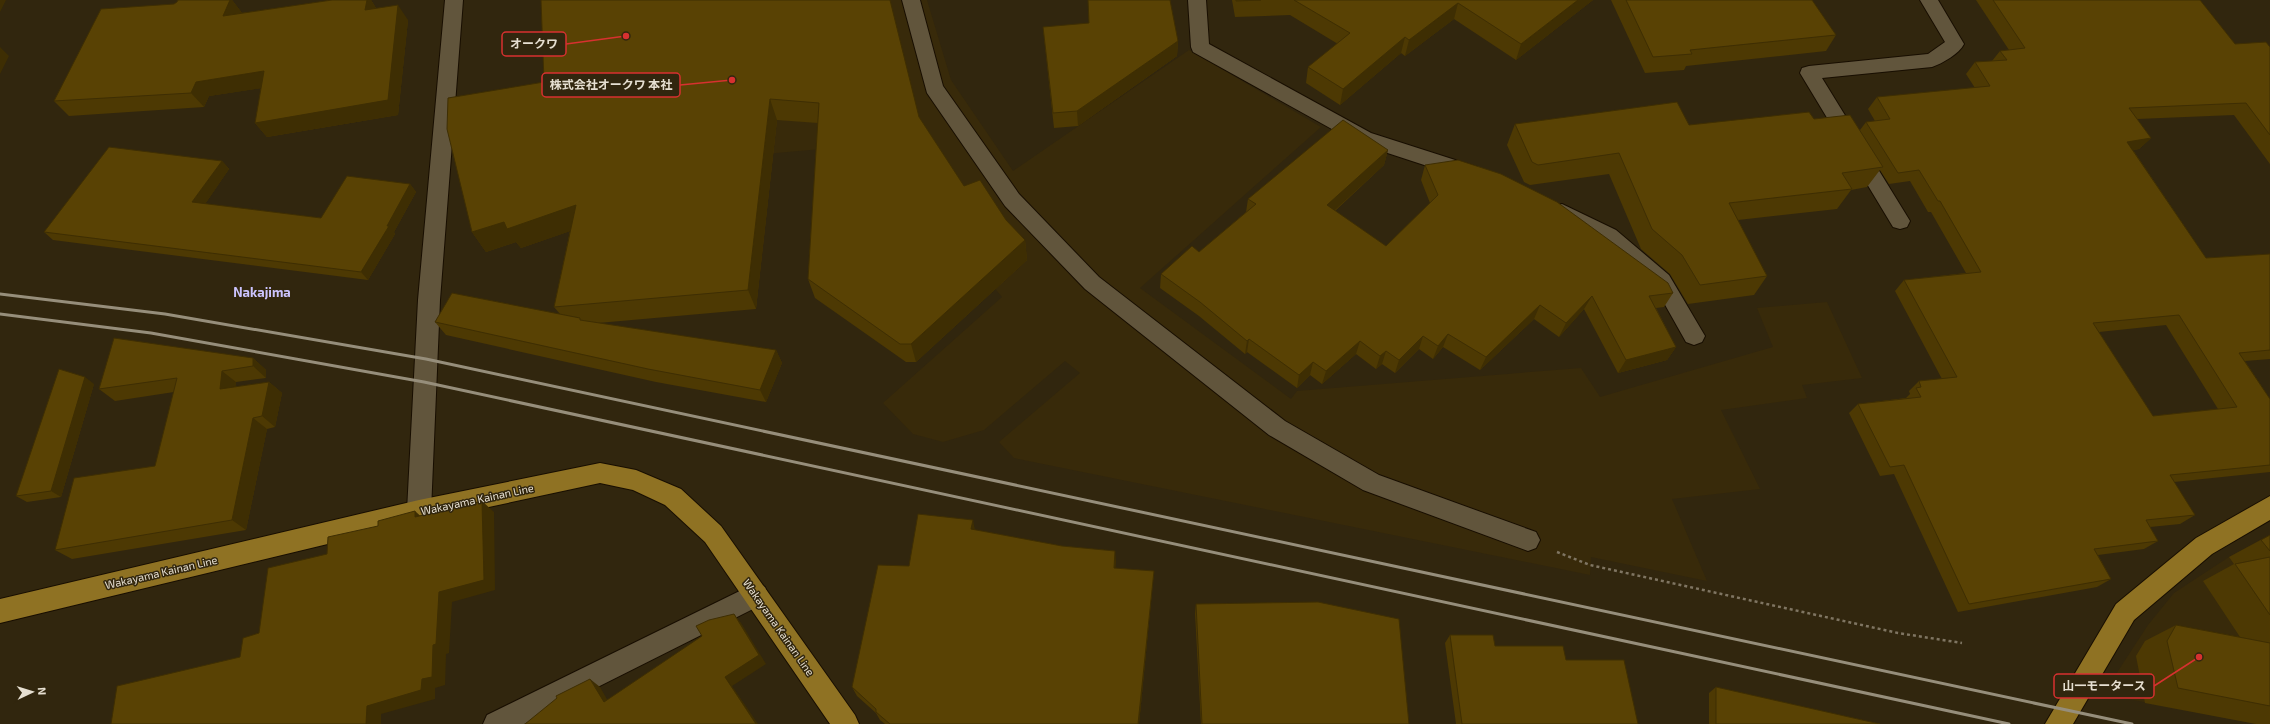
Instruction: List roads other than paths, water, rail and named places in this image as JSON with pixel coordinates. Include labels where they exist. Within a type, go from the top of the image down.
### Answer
[{"type":"main road","name":"Wakayama Kainan Line","points":[[0,610],[419,511],[600,473],[636,480],[673,497],[713,534],[846,724]]},
{"type":"main road","points":[[2058,724],[2125,612],[2204,546],[2270,508]]},
{"type":"street","points":[[419,511],[430,300],[454,0]]},
{"type":"street","points":[[911,0],[934,88],[1012,200],[1092,283],[1277,428],[1371,483],[1528,540]]},
{"type":"street","points":[[1197,0],[1200,47],[1364,138],[1488,178]]},
{"type":"street","points":[[1900,221],[1809,73],[1932,60],[1955,44],[1929,0]]},
{"type":"street","points":[[1546,204],[1610,236],[1662,281],[1694,336]]},
{"type":"street","points":[[496,724],[756,595]]},
{"type":"railway","points":[[0,294],[165,314],[426,359],[2132,724]]},
{"type":"railway","points":[[0,314],[151,333],[424,382],[2009,724]]},
{"type":"place","name":"オークワ","points":[[626,36]]},
{"type":"place","name":"株式会社オークワ 本社","points":[[732,80]]},
{"type":"place","name":"山一モータース","points":[[2199,657]]},
{"type":"district","name":"Nakajima","points":[[262,292]]}]
